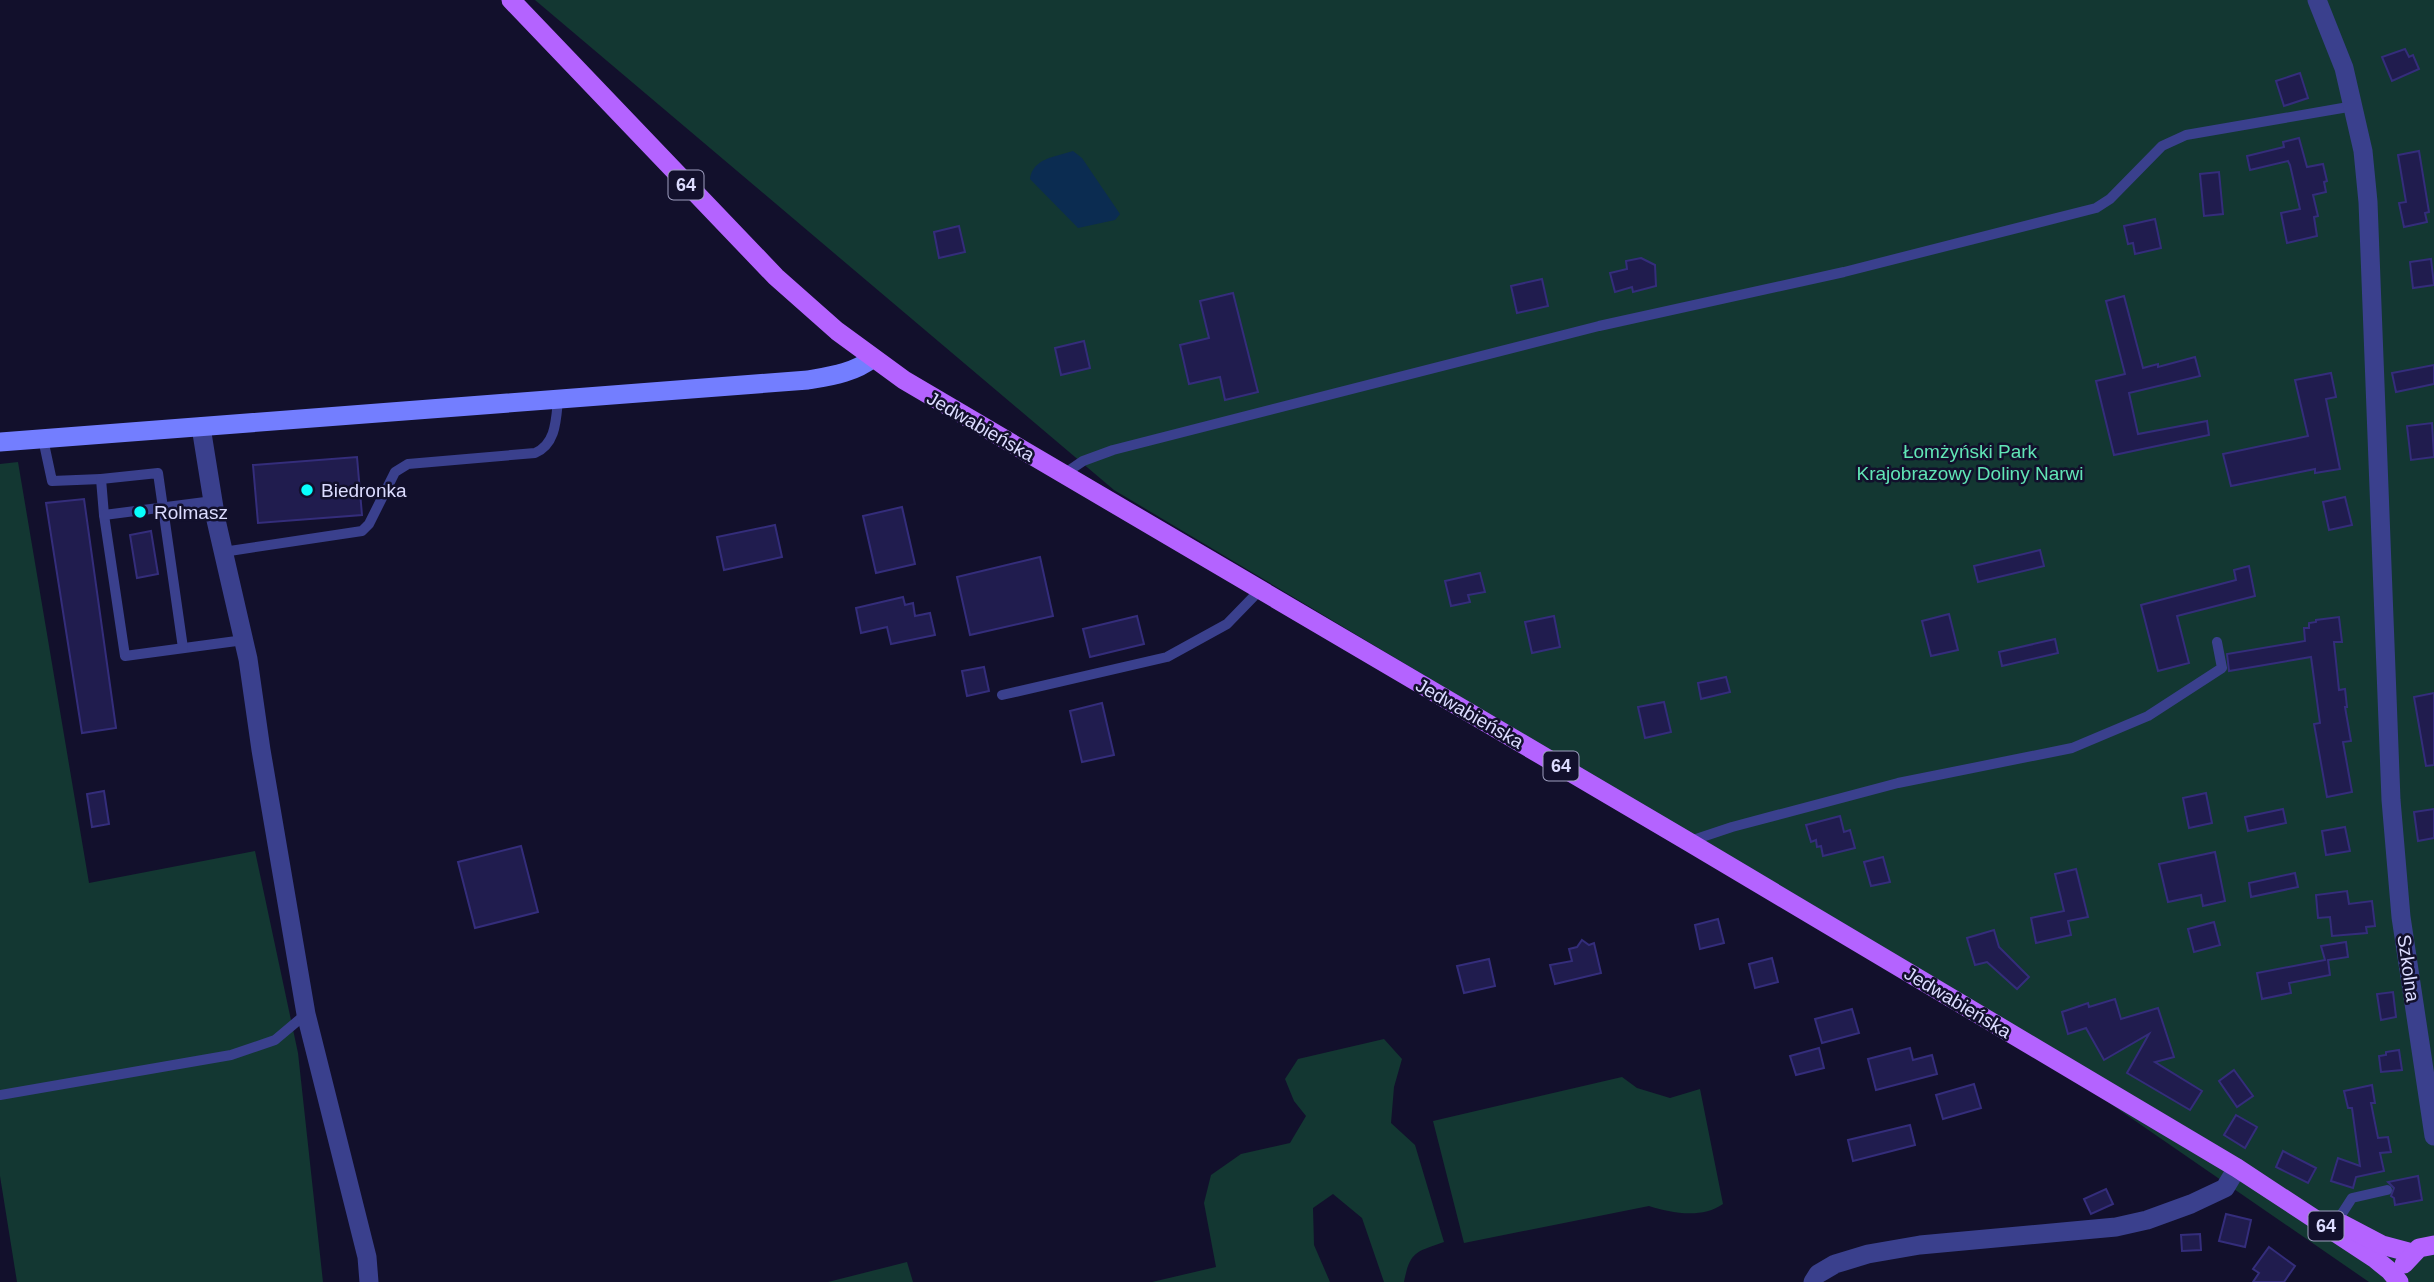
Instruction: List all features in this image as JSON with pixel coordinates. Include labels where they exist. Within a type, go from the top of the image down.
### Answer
[{"type":"main road","name":"64","points":[[511,0],[776,277],[837,331],[873,358]]},
{"type":"main road","points":[[0,442],[808,380],[863,366],[873,358]]},
{"type":"main road","name":"Jedwabieńska","points":[[873,358],[940,402],[2243,1171],[2276,1195],[2334,1225],[2412,1254]]},
{"type":"main road","name":"Jedwabieńska","points":[[2334,1225],[2400,1282]]},
{"type":"main road","points":[[2412,1254],[2433,1242]]},
{"type":"main road","name":"64","points":[[2400,1282],[2403,1265],[2412,1254]]},
{"type":"street","name":"Szkolna","points":[[2317,0],[2344,68],[2363,151],[2368,202],[2391,800],[2401,917],[2434,1136]]},
{"type":"street","points":[[201,428],[223,552],[243,640],[306,1014],[360,1231],[369,1282]]},
{"type":"street","points":[[1813,1282],[1818,1274],[1835,1264],[1868,1254],[1920,1245],[2116,1227],[2147,1220],[2225,1188],[2243,1171]]},
{"type":"lane","points":[[1063,474],[1083,461],[1140,443],[1600,326],[1844,272],[2096,208],[2110,199],[2162,146],[2186,135],[2354,106]]},
{"type":"lane","points":[[223,552],[362,531],[369,524],[395,472],[408,464],[535,453],[547,446],[551,437],[558,400]]},
{"type":"lane","points":[[43,439],[52,481],[158,473],[183,648]]},
{"type":"lane","points":[[101,479],[125,656],[243,640]]},
{"type":"lane","points":[[104,515],[213,501]]},
{"type":"lane","points":[[1002,695],[1167,657],[1227,624],[1259,590]]},
{"type":"lane","points":[[1689,842],[1732,827],[1898,783],[2072,748],[2148,716],[2222,668],[2217,642]]},
{"type":"lane","points":[[0,1095],[231,1055],[275,1040],[306,1014]]},
{"type":"lane","points":[[2334,1225],[2352,1198],[2387,1190]]},
{"type":"green space","name":"Łomżyński Park Krajobrazowy Doliny Narwi","points":[[535,0],[2434,0],[2434,1282],[2369,1282],[1906,963],[1114,490]]},
{"type":"green space","points":[[18,462],[89,883],[255,851],[298,1053],[323,1282],[17,1282],[0,1176],[0,464]]},
{"type":"green space","points":[[1384,1039],[1402,1059],[1394,1087],[1391,1123],[1415,1145],[1444,1242],[1427,1248],[1412,1258],[1404,1282],[1384,1282],[1362,1218],[1333,1194],[1313,1208],[1314,1245],[1330,1282],[1152,1282],[1216,1267],[1204,1203],[1211,1175],[1241,1154],[1290,1143],[1306,1116],[1294,1101],[1285,1079],[1298,1059]]},
{"type":"green space","points":[[1622,1077],[1637,1088],[1670,1098],[1700,1089],[1723,1204],[1706,1212],[1696,1213],[1667,1211],[1649,1206],[1464,1243],[1433,1121]]},
{"type":"green space","points":[[907,1262],[913,1282],[828,1282]]},
{"type":"water","points":[[1073,151],[1082,158],[1120,214],[1115,220],[1078,228],[1030,179],[1040,162]]},
{"type":"building","points":[[2405,49],[2409,57],[2413,55],[2419,69],[2392,81],[2382,57]]},
{"type":"building","points":[[2300,73],[2308,98],[2284,106],[2276,81]]},
{"type":"building","points":[[2299,138],[2307,167],[2323,164],[2327,181],[2324,182],[2326,192],[2313,195],[2318,216],[2314,217],[2317,236],[2287,243],[2281,213],[2300,209],[2290,165],[2288,161],[2250,170],[2247,156],[2284,147],[2283,142]]},
{"type":"building","points":[[2419,151],[2429,212],[2425,213],[2427,222],[2404,227],[2399,203],[2406,202],[2398,155]]},
{"type":"building","points":[[2219,172],[2223,214],[2204,216],[2200,174]]},
{"type":"building","points":[[2155,219],[2161,248],[2135,254],[2133,243],[2128,244],[2124,226]]},
{"type":"building","points":[[959,226],[965,252],[939,258],[934,232]]},
{"type":"building","points":[[1641,258],[1655,265],[1656,286],[1633,292],[1632,287],[1615,292],[1610,273],[1627,269],[1626,261]]},
{"type":"building","points":[[2431,259],[2434,285],[2413,288],[2410,262]]},
{"type":"building","points":[[1542,279],[1548,306],[1517,313],[1511,286]]},
{"type":"building","points":[[1233,293],[1258,392],[1225,400],[1220,377],[1189,384],[1180,345],[1209,338],[1200,301]]},
{"type":"building","points":[[2124,296],[2143,368],[2158,364],[2158,367],[2195,357],[2200,376],[2129,393],[2138,434],[2207,421],[2209,435],[2114,455],[2096,381],[2125,374],[2106,301]]},
{"type":"building","points":[[1084,341],[1090,368],[1061,375],[1055,348]]},
{"type":"building","points":[[2434,365],[2434,384],[2396,392],[2392,373]]},
{"type":"building","points":[[2331,373],[2336,397],[2326,399],[2340,469],[2315,473],[2315,469],[2231,486],[2223,454],[2308,436],[2295,380]]},
{"type":"building","points":[[2432,423],[2434,457],[2411,460],[2407,426]]},
{"type":"building","name":"Biedronka","points":[[357,457],[362,515],[258,523],[253,465]]},
{"type":"building","points":[[2345,497],[2352,525],[2329,530],[2323,502]]},
{"type":"building","points":[[84,499],[116,728],[82,733],[46,503]]},
{"type":"building","points":[[902,507],[915,564],[876,573],[863,516]]},
{"type":"building","points":[[775,525],[782,557],[724,570],[717,537]]},
{"type":"building","points":[[151,531],[158,574],[137,578],[130,535]]},
{"type":"building","points":[[2040,550],[2044,566],[1978,582],[1974,566]]},
{"type":"building","points":[[1040,557],[1053,616],[970,635],[957,577]]},
{"type":"building","points":[[2249,566],[2255,596],[2177,616],[2189,663],[2158,671],[2141,605],[2236,580],[2234,570]]},
{"type":"building","points":[[1480,573],[1485,592],[1468,595],[1470,602],[1451,606],[1445,581]]},
{"type":"building","points":[[903,597],[905,605],[913,603],[915,616],[930,613],[935,635],[891,644],[887,627],[861,633],[856,608]]},
{"type":"building","points":[[1949,614],[1958,650],[1931,656],[1922,621]]},
{"type":"building","points":[[1137,616],[1144,644],[1090,657],[1083,629]]},
{"type":"building","points":[[1554,616],[1560,647],[1532,653],[1525,622]]},
{"type":"building","points":[[2339,617],[2342,642],[2334,642],[2339,690],[2345,689],[2351,741],[2343,742],[2352,792],[2327,797],[2314,724],[2320,723],[2311,657],[2229,671],[2227,654],[2305,641],[2304,628],[2309,628],[2309,623]]},
{"type":"building","points":[[2055,639],[2058,653],[2002,666],[1999,652]]},
{"type":"building","points":[[984,667],[989,691],[967,696],[962,671]]},
{"type":"building","points":[[1726,677],[1730,692],[1701,699],[1698,683]]},
{"type":"building","points":[[2434,693],[2434,765],[2426,766],[2414,697]]},
{"type":"building","points":[[1664,702],[1671,732],[1645,738],[1638,707]]},
{"type":"building","points":[[1102,703],[1114,755],[1082,762],[1070,711]]},
{"type":"building","points":[[104,791],[109,824],[92,827],[87,794]]},
{"type":"building","points":[[2206,793],[2212,823],[2189,828],[2183,798]]},
{"type":"building","points":[[2283,809],[2286,823],[2248,831],[2245,817]]},
{"type":"building","points":[[2434,809],[2434,838],[2418,841],[2414,812]]},
{"type":"building","points":[[1840,816],[1844,832],[1850,830],[1855,848],[1823,856],[1821,846],[1817,847],[1816,840],[1811,842],[1806,825]]},
{"type":"building","points":[[2345,827],[2350,851],[2326,855],[2322,831]]},
{"type":"building","points":[[521,846],[538,912],[475,928],[458,862]]},
{"type":"building","points":[[2215,852],[2225,901],[2203,906],[2201,895],[2168,902],[2159,864]]},
{"type":"building","points":[[1883,857],[1890,882],[1871,886],[1864,862]]},
{"type":"building","points":[[2076,869],[2088,917],[2068,921],[2071,935],[2036,943],[2031,918],[2064,911],[2055,874]]},
{"type":"building","points":[[2295,873],[2298,887],[2251,897],[2249,883]]},
{"type":"building","points":[[2347,891],[2349,904],[2372,901],[2375,926],[2366,927],[2367,933],[2332,936],[2330,917],[2318,918],[2316,895]]},
{"type":"building","points":[[1718,919],[1724,943],[1700,949],[1695,925]]},
{"type":"building","points":[[2214,922],[2220,945],[2194,952],[2188,929]]},
{"type":"building","points":[[1994,930],[1999,947],[2029,977],[2017,989],[1987,962],[1975,965],[1967,938]]},
{"type":"building","points":[[1582,940],[1589,945],[1594,943],[1601,973],[1555,984],[1550,965],[1572,961],[1569,949],[1577,947]]},
{"type":"building","points":[[2346,942],[2348,957],[2328,960],[2330,975],[2289,983],[2291,993],[2262,999],[2257,973],[2325,960],[2321,946]]},
{"type":"building","points":[[1772,958],[1778,982],[1755,988],[1749,964]]},
{"type":"building","points":[[1489,959],[1495,986],[1464,993],[1457,966]]},
{"type":"building","points":[[2393,992],[2396,1017],[2381,1020],[2377,994]]},
{"type":"building","points":[[2115,999],[2121,1019],[2158,1008],[2174,1057],[2155,1062],[2202,1091],[2190,1110],[2127,1073],[2149,1034],[2104,1060],[2086,1028],[2068,1034],[2062,1012],[2088,1003],[2089,1007]]},
{"type":"building","points":[[1852,1009],[1859,1033],[1822,1043],[1815,1019]]},
{"type":"building","points":[[1819,1048],[1824,1068],[1796,1075],[1790,1056]]},
{"type":"building","points":[[1910,1048],[1913,1060],[1932,1055],[1937,1074],[1876,1090],[1868,1059]]},
{"type":"building","points":[[2399,1050],[2402,1070],[2381,1072],[2379,1056]]},
{"type":"building","points":[[2234,1070],[2253,1096],[2237,1107],[2219,1081]]},
{"type":"building","points":[[1974,1084],[1981,1108],[1943,1119],[1936,1095]]},
{"type":"building","points":[[2372,1085],[2375,1103],[2371,1103],[2378,1138],[2388,1137],[2391,1152],[2380,1153],[2384,1171],[2356,1177],[2353,1188],[2331,1181],[2338,1158],[2360,1166],[2352,1108],[2348,1108],[2344,1091]]},
{"type":"building","points":[[2236,1115],[2257,1127],[2245,1148],[2224,1135]]},
{"type":"building","points":[[1910,1125],[1915,1145],[1853,1161],[1848,1140]]},
{"type":"building","points":[[2283,1151],[2316,1168],[2308,1183],[2276,1167]]},
{"type":"building","points":[[2418,1176],[2422,1200],[2395,1205],[2391,1196],[2394,1188],[2388,1182]]},
{"type":"building","points":[[2106,1189],[2113,1204],[2091,1214],[2084,1199]]},
{"type":"building","points":[[2226,1214],[2251,1220],[2245,1247],[2219,1241]]},
{"type":"building","points":[[2200,1234],[2201,1250],[2182,1251],[2181,1235]]},
{"type":"building","points":[[2269,1247],[2295,1266],[2284,1282],[2253,1282],[2259,1273],[2253,1269]]},
{"type":"place","name":"Biedronka","points":[[307,490]]},
{"type":"place","name":"Rolmasz","points":[[140,512]]}]
